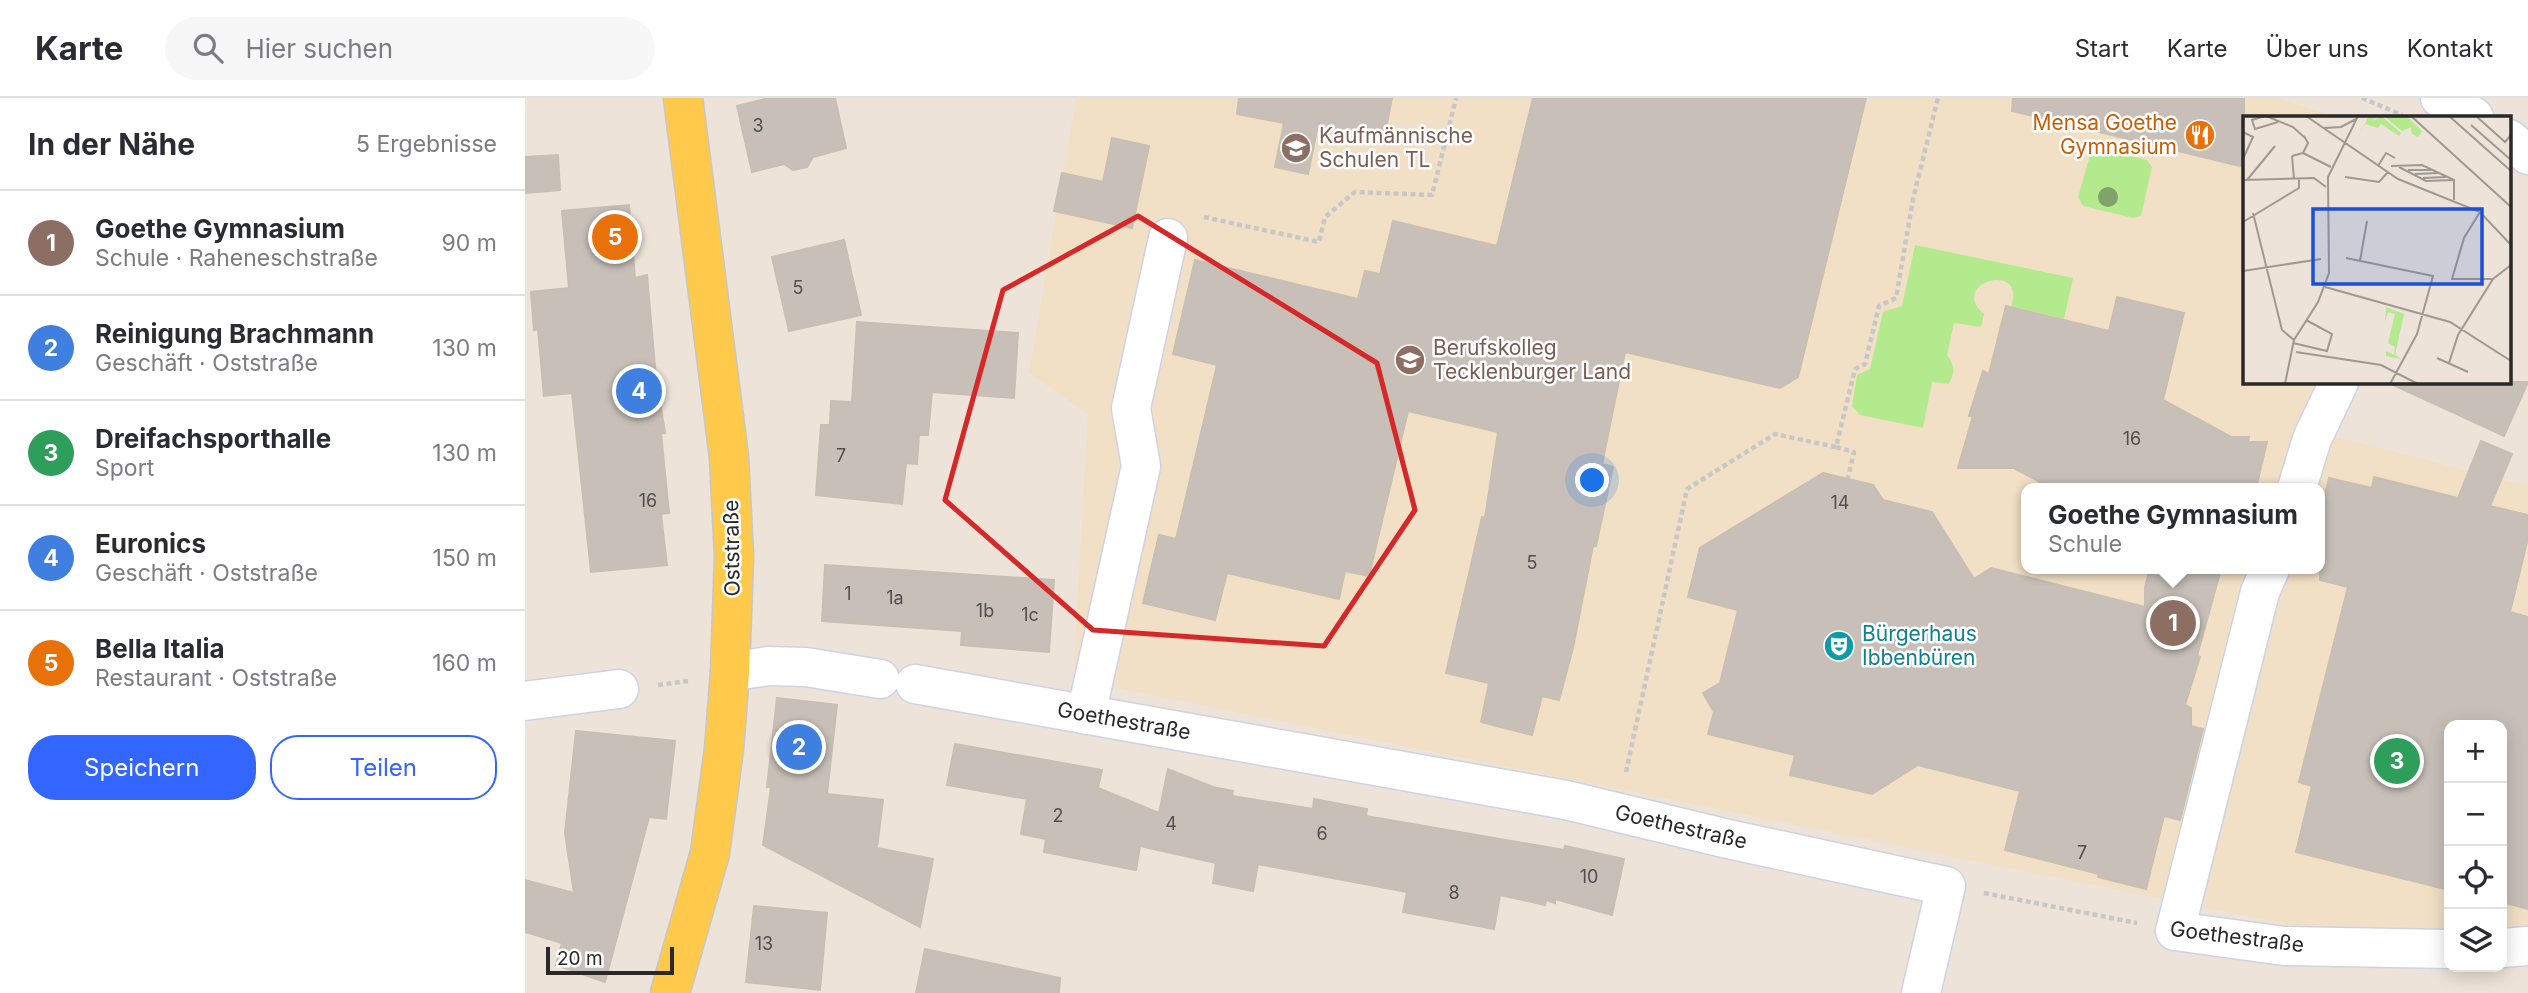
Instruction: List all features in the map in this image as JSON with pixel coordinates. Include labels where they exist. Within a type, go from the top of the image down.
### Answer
[{"type":"main road","name":"Oststraße","points":[[670,993],[710,853],[724,749],[734,556],[729,457],[683,98]]},
{"type":"street","points":[[2440,98],[2472,116]]},
{"type":"street","points":[[2511,141],[2528,155]]},
{"type":"street","points":[[1086,715],[1142,466],[1131,408],[1168,238]]},
{"type":"street","points":[[2299,483],[2312,439],[2339,383]]},
{"type":"street","points":[[2175,931],[2260,592],[2268,574]]},
{"type":"street","name":"Goethestraße","points":[[730,672],[768,667],[806,667],[898,681],[1566,800],[1946,886]]},
{"type":"street","points":[[525,701],[619,689]]},
{"type":"street","points":[[1921,993],[1946,886]]},
{"type":"street","name":"Goethestraße","points":[[2175,931],[2284,946],[2444,949]]},
{"type":"street","points":[[2507,948],[2528,946]]},
{"type":"path","points":[[1168,238],[1186,214],[1319,242],[1325,217],[1355,192],[1432,195],[1456,98]]},
{"type":"path","points":[[1836,447],[1855,369],[1865,364],[1879,306],[1896,298],[1913,199],[1938,98]]},
{"type":"path","points":[[2362,98],[2404,116]]},
{"type":"path","points":[[1617,812],[1687,489],[1775,434],[1854,452],[1848,478]]},
{"type":"path","points":[[619,689],[670,684],[730,672]]},
{"type":"path","name":"Goethestraße","points":[[1946,886],[2175,931]]},
{"type":"highlighted area","points":[[1138,216],[1377,363],[1415,510],[1324,646],[1093,630],[945,500],[1003,290]]},
{"type":"shaded area","points":[[1076,98],[2278,98],[2332,116],[2243,116],[2243,383],[2325,383],[2305,429],[2528,486],[2528,931],[2507,934],[2507,720],[2444,720],[2444,933],[2307,928],[1073,679],[1088,414],[1029,373]]},
{"type":"green space","points":[[2099,148],[2147,160],[2152,167],[2141,216],[2133,218],[2083,206],[2078,197],[2091,152]]},
{"type":"green space","points":[[1915,245],[2073,278],[2064,319],[2011,306],[2013,292],[2008,283],[1990,281],[1981,286],[1975,293],[1975,303],[1984,314],[1981,327],[1954,323],[1947,355],[1953,366],[1952,376],[1949,384],[1932,382],[1923,428],[1860,415],[1852,406],[1857,375],[1870,369],[1883,312],[1902,306]]},
{"type":"building","points":[[769,98],[835,98],[846,148],[813,157],[807,167],[793,170],[784,164],[752,172],[737,106]]},
{"type":"building","points":[[1239,98],[1392,98],[1383,143],[1317,130],[1308,174],[1275,167],[1284,123],[1237,114]]},
{"type":"building","name":"Berufskolleg Tecklenburger Land","points":[[1533,98],[1866,98],[1798,377],[1780,388],[1625,352],[1602,464],[1613,467],[1596,546],[1593,546],[1573,648],[1559,700],[1542,696],[1532,735],[1481,722],[1489,683],[1446,673],[1482,517],[1485,518],[1498,432],[1408,411],[1369,576],[1345,571],[1339,599],[1227,573],[1215,620],[1143,603],[1159,535],[1176,539],[1217,365],[1173,354],[1195,260],[1358,299],[1365,271],[1380,274],[1393,221],[1497,246]]},
{"type":"building","name":"Mensa Goethe Gymnasium","points":[[2013,98],[2244,98],[2243,167],[2012,111]]},
{"type":"building","points":[[1112,138],[1149,146],[1132,228],[1054,211],[1062,173],[1103,182]]},
{"type":"building","points":[[558,155],[560,190],[525,193],[525,157]]},
{"type":"building","points":[[629,205],[635,278],[647,275],[656,378],[665,433],[661,433],[669,513],[661,514],[667,565],[591,572],[572,393],[544,396],[538,329],[534,330],[531,292],[569,288],[562,211]]},
{"type":"building","points":[[844,240],[861,315],[789,331],[772,257]]},
{"type":"building","points":[[2117,297],[2184,313],[2163,400],[2231,437],[2249,437],[2248,442],[2267,442],[2257,483],[2042,483],[2014,468],[1958,468],[1973,416],[1969,416],[1983,371],[1989,374],[2006,306],[2109,331]]},
{"type":"building","points":[[857,322],[1018,333],[1014,398],[932,392],[928,435],[919,435],[917,464],[906,463],[902,504],[816,495],[821,425],[830,425],[831,401],[852,402]]},
{"type":"building","points":[[2528,382],[2504,436],[2389,383]]},
{"type":"building","points":[[2481,441],[2512,454],[2490,506],[2528,515],[2528,538],[2510,612],[2528,617],[2528,909],[2507,903],[2507,720],[2444,720],[2444,889],[2296,852],[2312,786],[2299,782],[2348,587],[2320,580],[2320,574],[2325,574],[2325,494],[2329,478],[2372,488],[2374,477],[2458,498]]},
{"type":"building","points":[[1823,473],[1873,485],[1883,500],[1932,512],[1974,579],[1991,568],[2145,607],[2145,587],[2149,574],[2220,574],[2197,656],[2200,657],[2185,705],[2191,708],[2191,726],[2203,729],[2180,820],[2164,816],[2146,889],[2005,850],[2020,791],[1918,765],[1872,794],[1790,775],[1795,755],[1708,734],[1714,712],[1703,693],[1720,683],[1738,610],[1688,597],[1700,548]]},
{"type":"building","points":[[825,565],[1054,580],[1049,652],[961,645],[962,631],[822,621]]},
{"type":"building","points":[[777,698],[837,705],[827,794],[883,800],[877,848],[933,859],[920,927],[763,845],[771,787],[767,787]]},
{"type":"building","points":[[576,731],[675,741],[666,819],[649,817],[605,982],[556,965],[562,943],[525,932],[525,880],[574,893],[565,833]]},
{"type":"building","points":[[955,744],[1102,770],[1098,788],[1159,813],[1168,769],[1213,787],[1233,791],[1232,796],[1313,809],[1314,799],[1367,809],[1366,816],[1564,850],[1565,846],[1624,859],[1612,915],[1555,899],[1555,903],[1546,900],[1545,905],[1500,895],[1494,929],[1403,912],[1407,892],[1258,864],[1253,891],[1213,883],[1216,863],[1140,846],[1136,870],[1044,852],[1046,839],[1021,834],[1027,799],[947,785]]},
{"type":"building","points":[[754,906],[827,913],[820,990],[746,982]]},
{"type":"building","points":[[925,949],[1060,978],[1059,993],[916,993]]},
{"type":"place","name":"Mensa Goethe Gymnasium","points":[[2200,135]]},
{"type":"place","name":"Kaufmännische Schulen TL","points":[[1296,148]]},
{"type":"place","name":"Bella Italia","points":[[615,237]]},
{"type":"place","name":"Berufskolleg Tecklenburger Land","points":[[1410,360]]},
{"type":"place","name":"Euronics","points":[[639,391]]},
{"type":"place","name":"Goethe Gymnasium","points":[[2173,623]]},
{"type":"place","name":"Bürgerhaus Ibbenbüren","points":[[1839,646]]},
{"type":"place","name":"Reinigung Brachmann","points":[[799,747]]},
{"type":"place","name":"Dreifachsporthalle","points":[[2397,761]]}]
